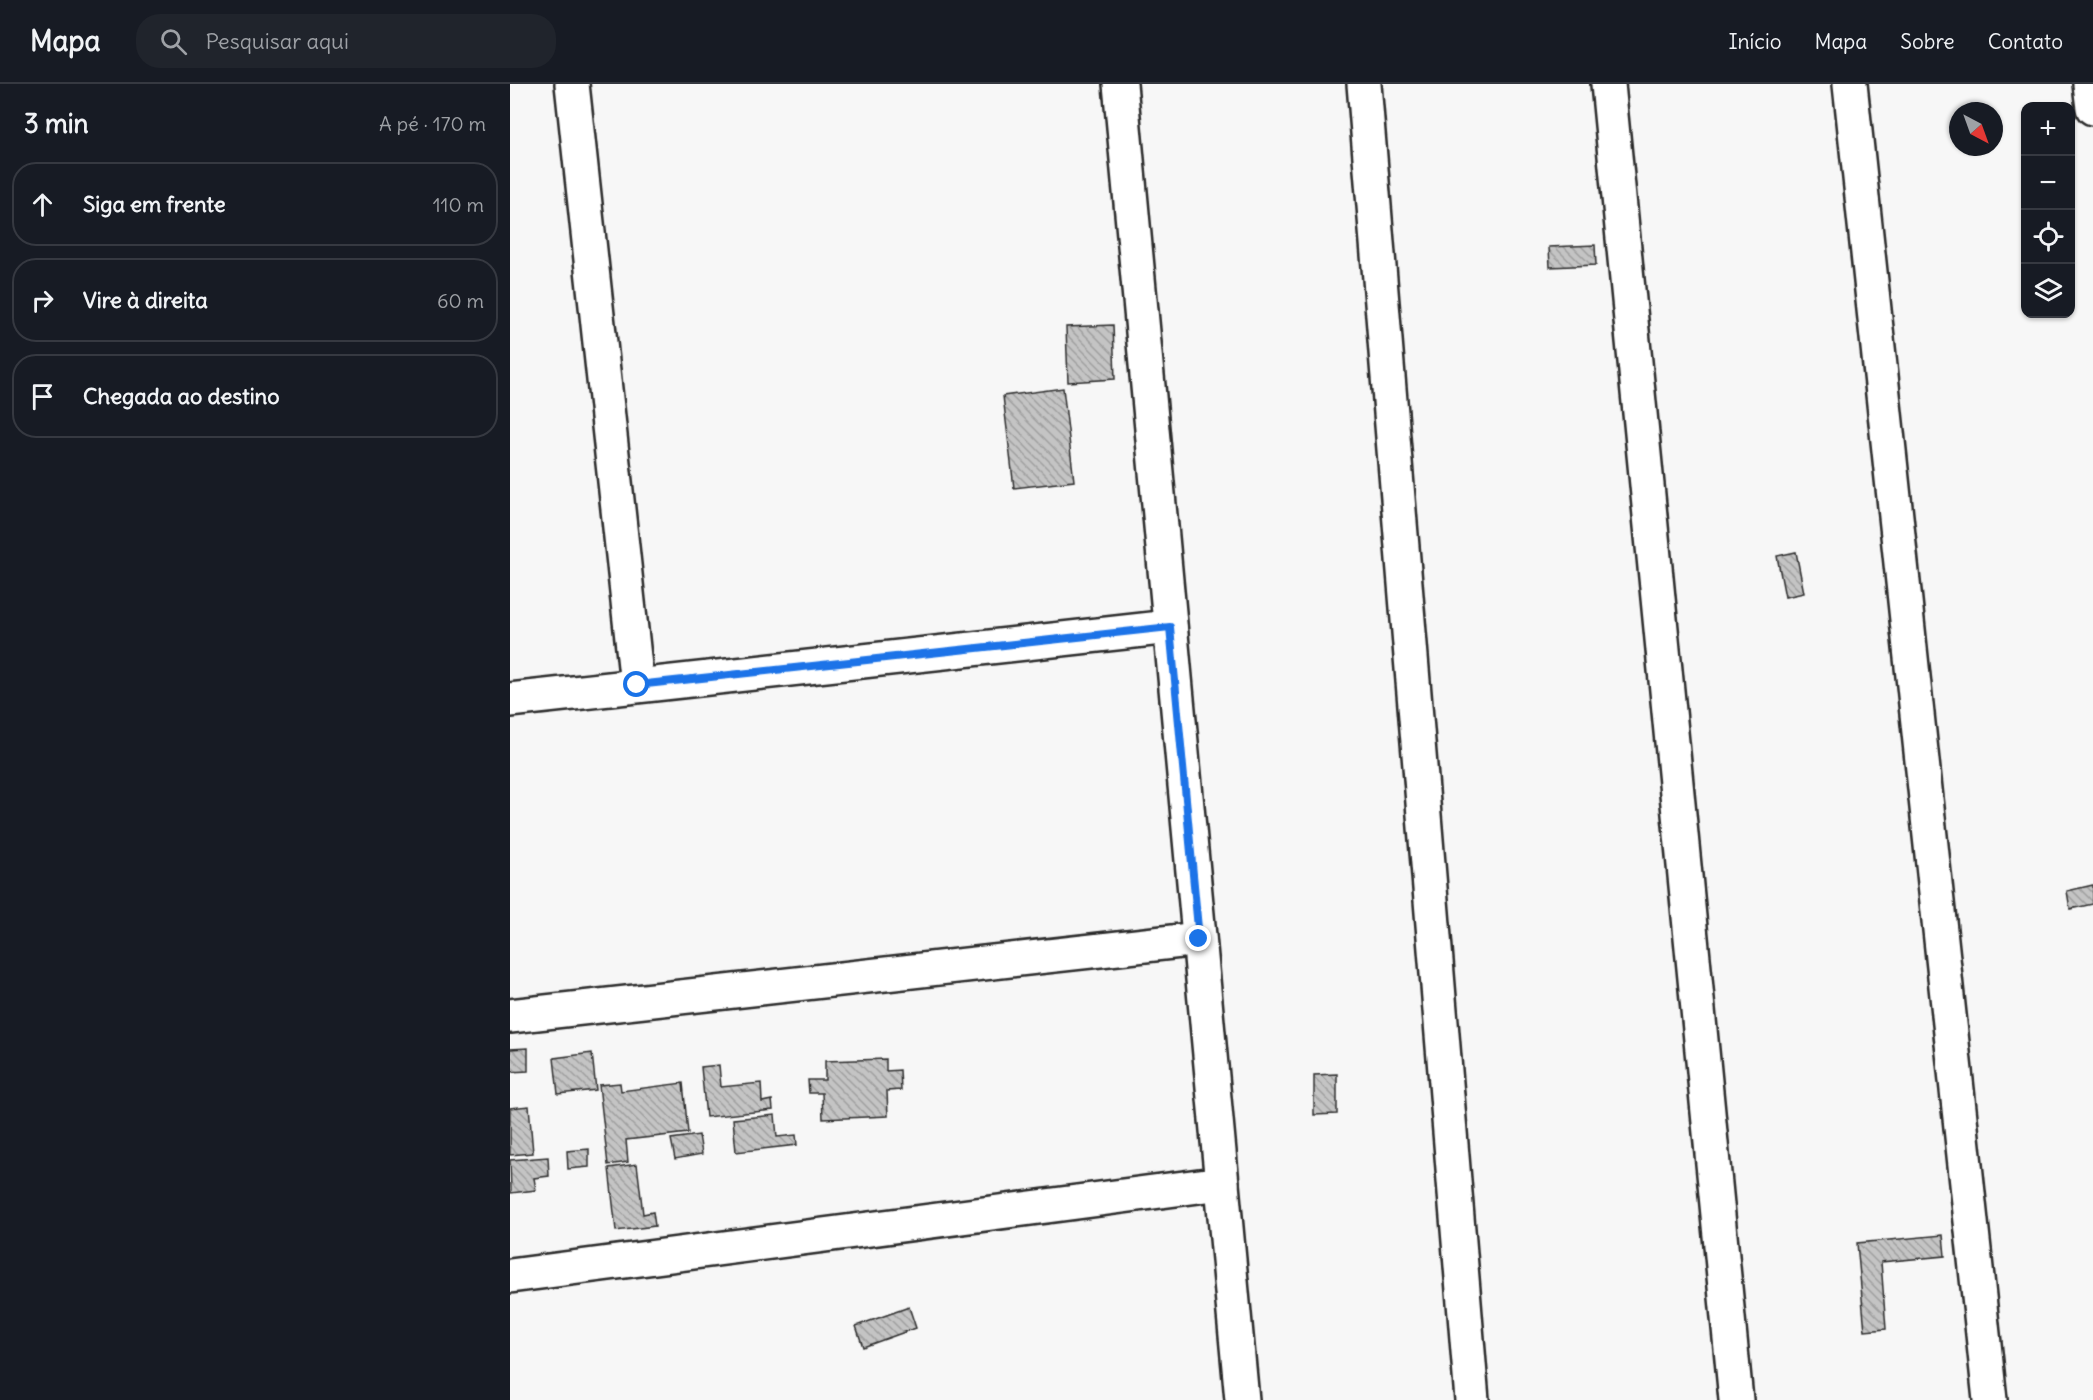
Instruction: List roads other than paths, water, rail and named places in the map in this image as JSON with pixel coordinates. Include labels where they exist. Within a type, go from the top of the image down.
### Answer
[{"type":"street","points":[[572,84],[637,685]]},
{"type":"street","points":[[1120,84],[1242,1400]]},
{"type":"street","points":[[1364,84],[1472,1400]]},
{"type":"street","points":[[1608,84],[1736,1400]]},
{"type":"street","points":[[1850,84],[1990,1400]]},
{"type":"street","points":[[2091,84],[2093,108]]},
{"type":"street","points":[[510,700],[1170,627]]},
{"type":"street","points":[[510,1016],[1199,939]]},
{"type":"street","points":[[510,1276],[1222,1183]]}]
